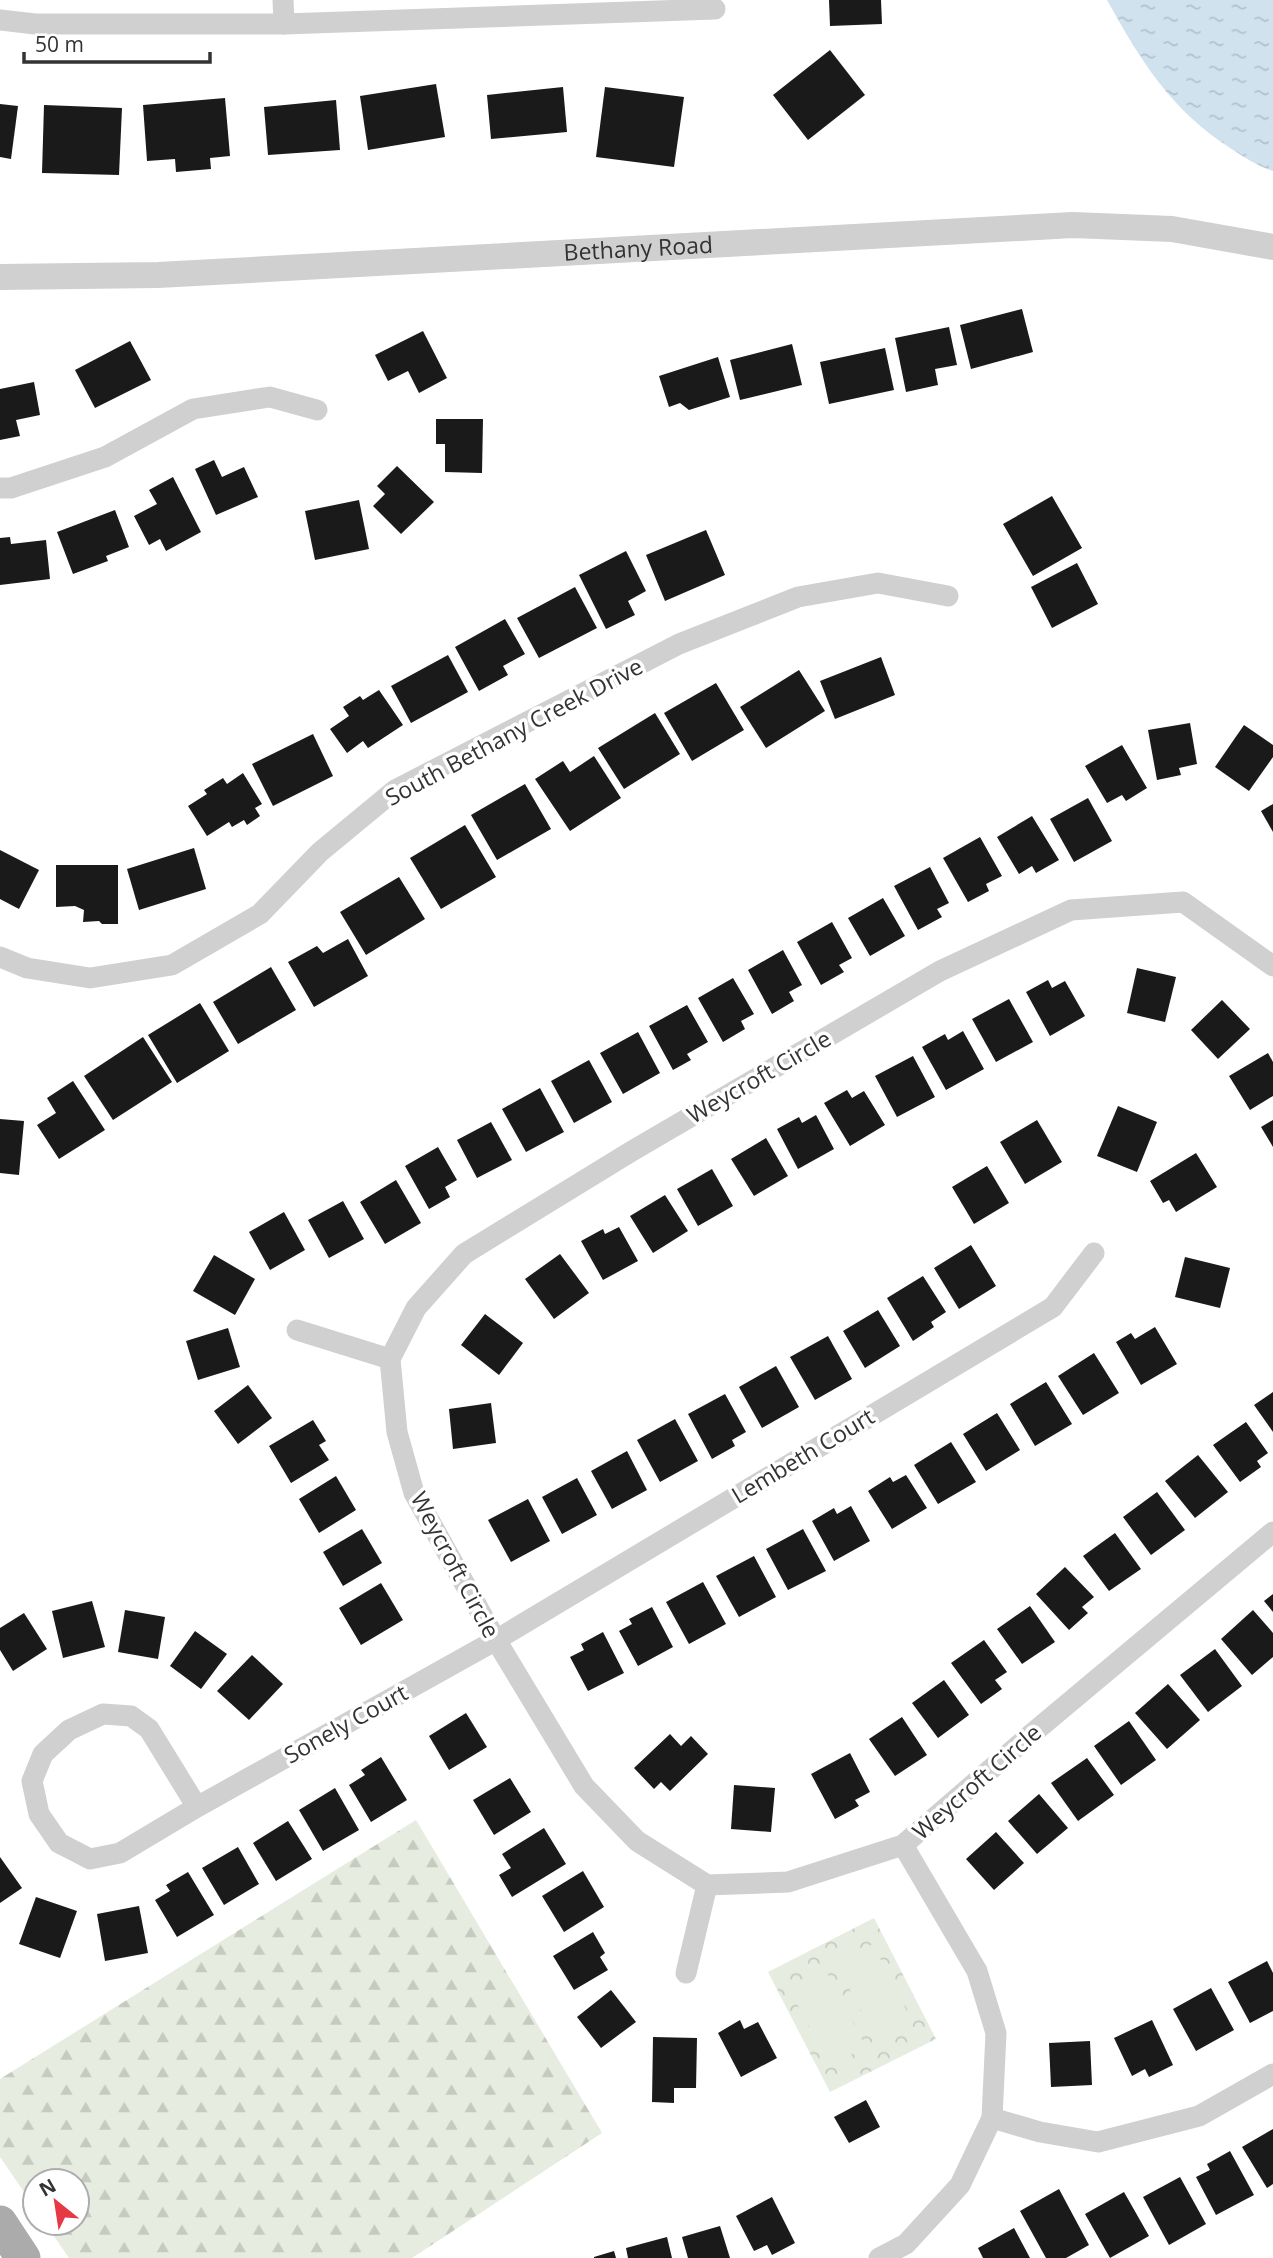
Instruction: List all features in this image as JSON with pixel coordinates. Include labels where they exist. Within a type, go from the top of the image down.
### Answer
[{"type":"main road","points":[[0,2222],[23,2258]]},
{"type":"street","points":[[283,0],[284,24]]},
{"type":"street","points":[[0,20],[36,24],[284,24],[715,9]]},
{"type":"street","name":"Bethany Road","points":[[0,277],[158,275],[1073,225],[1172,229],[1273,247]]},
{"type":"street","points":[[0,488],[11,488],[105,457],[193,409],[270,397],[317,410]]},
{"type":"street","name":"South Bethany Creek Drive","points":[[0,957],[27,968],[90,978],[172,965],[260,914],[320,852],[395,790],[679,644],[798,597],[878,583],[948,596]]},
{"type":"street","name":"Weycroft Circle","points":[[1273,966],[1183,902],[1071,910],[940,971],[632,1151],[464,1254],[416,1308],[390,1359],[397,1432],[414,1493],[496,1640],[584,1786],[637,1841],[707,1885],[788,1882],[903,1845],[1273,1532]]},
{"type":"street","name":"Lembeth Court","points":[[496,1640],[1053,1307],[1094,1253]]},
{"type":"street","points":[[297,1330],[390,1359]]},
{"type":"street","name":"Sonely Court","points":[[197,1807],[149,1729],[131,1716],[103,1714],[69,1730],[43,1754],[32,1781],[39,1814],[59,1843],[90,1859],[120,1853],[496,1640]]},
{"type":"street","points":[[879,2258],[906,2244],[960,2185],[992,2118],[996,2033],[977,1971],[903,1845]]},
{"type":"street","points":[[686,1973],[707,1885]]},
{"type":"street","points":[[992,2118],[1040,2132],[1098,2142],[1199,2116],[1273,2074]]},
{"type":"green space","points":[[416,1820],[602,2133],[412,2258],[69,2258],[55,2237],[91,2237],[91,2167],[21,2167],[21,2188],[0,2157],[0,2079]]},
{"type":"green space","points":[[874,1918],[936,2039],[830,2092],[768,1972]]},
{"type":"green space","points":[[873,1944],[913,2023],[877,2041],[836,1963]]},
{"type":"green space","points":[[825,1969],[866,2047],[829,2066],[789,1988]]},
{"type":"water","points":[[1107,0],[1273,0],[1273,171],[1230,148],[1190,117],[1145,63]]},
{"type":"building","points":[[829,0],[881,0],[882,24],[830,26]]},
{"type":"building","points":[[830,50],[865,95],[808,140],[773,95]]},
{"type":"building","points":[[436,84],[445,137],[368,150],[360,96]]},
{"type":"building","points":[[563,87],[567,132],[491,139],[487,95]]},
{"type":"building","points":[[605,87],[684,97],[674,167],[596,157]]},
{"type":"building","points":[[225,98],[230,156],[210,158],[211,169],[176,172],[175,159],[147,161],[143,105]]},
{"type":"building","points":[[336,100],[340,150],[268,155],[264,107]]},
{"type":"building","points":[[0,104],[18,106],[11,159],[0,157]]},
{"type":"building","points":[[44,105],[122,108],[119,175],[42,173]]},
{"type":"building","points":[[1022,309],[1033,352],[971,369],[960,325]]},
{"type":"building","points":[[949,327],[957,365],[935,369],[938,385],[906,392],[895,338]]},
{"type":"building","points":[[423,331],[447,378],[419,393],[408,371],[388,381],[375,355]]},
{"type":"building","points":[[130,341],[151,380],[95,408],[75,370]]},
{"type":"building","points":[[792,344],[802,385],[740,400],[730,360]]},
{"type":"building","points":[[885,348],[894,390],[829,404],[820,362]]},
{"type":"building","points":[[718,357],[730,397],[689,410],[680,403],[669,407],[659,376]]},
{"type":"building","points":[[34,382],[40,415],[16,420],[20,436],[0,440],[0,389]]},
{"type":"building","points":[[436,419],[483,419],[482,473],[445,472],[445,444],[436,444]]},
{"type":"building","points":[[214,460],[222,477],[244,467],[258,497],[216,515],[195,469]]},
{"type":"building","points":[[397,466],[434,502],[401,534],[373,506],[385,494],[377,486]]},
{"type":"building","points":[[173,477],[201,532],[166,551],[160,539],[149,545],[134,516],[157,504],[149,490]]},
{"type":"building","points":[[1052,496],[1082,548],[1033,576],[1003,524]]},
{"type":"building","points":[[359,500],[369,549],[315,560],[305,511]]},
{"type":"building","points":[[115,510],[129,547],[106,556],[108,561],[73,574],[57,532]]},
{"type":"building","points":[[706,530],[725,575],[665,601],[646,555]]},
{"type":"building","points":[[10,537],[11,544],[46,540],[50,579],[0,585],[0,538]]},
{"type":"building","points":[[626,551],[646,591],[628,601],[635,615],[606,629],[579,575]]},
{"type":"building","points":[[1077,563],[1098,604],[1052,628],[1031,587]]},
{"type":"building","points":[[575,587],[597,628],[539,658],[517,618]]},
{"type":"building","points":[[505,619],[525,654],[503,666],[508,675],[479,691],[455,647]]},
{"type":"building","points":[[448,655],[468,692],[411,723],[391,686]]},
{"type":"building","points":[[881,657],[895,695],[835,719],[820,681]]},
{"type":"building","points":[[799,670],[825,711],[766,748],[740,707]]},
{"type":"building","points":[[716,683],[744,730],[692,761],[664,713]]},
{"type":"building","points":[[379,690],[403,725],[368,748],[363,741],[347,753],[330,729],[349,716],[343,707],[360,696],[363,700]]},
{"type":"building","points":[[655,713],[680,754],[624,789],[598,748]]},
{"type":"building","points":[[1190,723],[1197,764],[1179,768],[1181,775],[1157,780],[1148,730]]},
{"type":"building","points":[[1244,725],[1273,745],[1273,757],[1249,791],[1215,767]]},
{"type":"building","points":[[313,734],[333,776],[273,806],[252,764]]},
{"type":"building","points":[[1122,745],[1147,788],[1126,801],[1122,795],[1107,803],[1085,766]]},
{"type":"building","points":[[594,756],[621,798],[570,831],[535,779],[563,761],[570,772]]},
{"type":"building","points":[[243,773],[262,804],[255,808],[260,816],[247,825],[244,820],[232,827],[229,822],[207,836],[188,806],[207,794],[204,790],[223,778],[227,784]]},
{"type":"building","points":[[525,784],[551,829],[497,860],[471,815]]},
{"type":"building","points":[[1088,798],[1112,841],[1074,862],[1050,819]]},
{"type":"building","points":[[1273,804],[1273,832],[1261,811]]},
{"type":"building","points":[[1032,816],[1059,860],[1036,873],[1032,866],[1019,874],[997,837]]},
{"type":"building","points":[[465,825],[496,877],[441,909],[410,858]]},
{"type":"building","points":[[980,837],[1002,876],[986,884],[989,891],[968,902],[943,858]]},
{"type":"building","points":[[194,848],[206,889],[139,910],[127,869]]},
{"type":"building","points":[[0,850],[39,870],[19,909],[0,899]]},
{"type":"building","points":[[56,865],[118,865],[118,924],[83,922],[84,910],[75,906],[56,907]]},
{"type":"building","points":[[930,867],[949,903],[937,909],[942,917],[918,930],[894,886]]},
{"type":"building","points":[[399,877],[425,919],[366,955],[340,912]]},
{"type":"building","points":[[883,898],[905,936],[870,956],[848,918]]},
{"type":"building","points":[[832,922],[852,958],[839,965],[844,972],[821,985],[797,942]]},
{"type":"building","points":[[348,939],[368,976],[314,1007],[288,962],[317,946],[323,953]]},
{"type":"building","points":[[783,950],[802,985],[789,992],[794,1001],[772,1014],[748,970]]},
{"type":"building","points":[[271,967],[296,1010],[238,1044],[213,1002]]},
{"type":"building","points":[[1137,968],[1176,977],[1165,1022],[1127,1013]]},
{"type":"building","points":[[733,978],[754,1014],[741,1021],[745,1029],[723,1042],[698,998]]},
{"type":"building","points":[[1048,980],[1052,988],[1065,981],[1085,1016],[1050,1036],[1026,992]]},
{"type":"building","points":[[1009,999],[1033,1042],[996,1062],[972,1019]]},
{"type":"building","points":[[1222,1000],[1250,1029],[1218,1059],[1191,1030]]},
{"type":"building","points":[[200,1003],[229,1051],[177,1083],[148,1035]]},
{"type":"building","points":[[687,1005],[708,1042],[687,1054],[691,1060],[673,1070],[649,1026]]},
{"type":"building","points":[[963,1031],[984,1069],[946,1090],[922,1047],[945,1034],[948,1040]]},
{"type":"building","points":[[638,1032],[660,1073],[623,1094],[600,1053]]},
{"type":"building","points":[[143,1037],[172,1082],[113,1120],[84,1076]]},
{"type":"building","points":[[1268,1053],[1273,1062],[1273,1096],[1250,1110],[1229,1076]]},
{"type":"building","points":[[913,1056],[935,1097],[897,1117],[875,1076]]},
{"type":"building","points":[[589,1060],[612,1102],[574,1123],[551,1081]]},
{"type":"building","points":[[73,1081],[105,1130],[59,1159],[37,1125],[56,1113],[47,1098]]},
{"type":"building","points":[[540,1088],[564,1132],[526,1152],[502,1109]]},
{"type":"building","points":[[847,1090],[852,1098],[864,1091],[885,1125],[850,1146],[824,1103]]},
{"type":"building","points":[[1118,1106],[1157,1122],[1137,1172],[1097,1156]]},
{"type":"building","points":[[816,1115],[834,1149],[798,1169],[777,1129],[799,1117],[802,1123]]},
{"type":"building","points":[[0,1119],[24,1121],[19,1175],[0,1173]]},
{"type":"building","points":[[1037,1120],[1062,1162],[1025,1184],[1000,1142]]},
{"type":"building","points":[[1273,1120],[1273,1147],[1261,1127]]},
{"type":"building","points":[[491,1122],[512,1160],[477,1178],[457,1140]]},
{"type":"building","points":[[766,1138],[788,1176],[754,1196],[731,1159]]},
{"type":"building","points":[[438,1147],[457,1180],[445,1187],[450,1197],[429,1209],[405,1166]]},
{"type":"building","points":[[1196,1153],[1217,1187],[1176,1212],[1169,1200],[1163,1203],[1150,1181]]},
{"type":"building","points":[[987,1166],[1009,1203],[974,1224],[952,1187]]},
{"type":"building","points":[[712,1169],[733,1206],[698,1226],[677,1189]]},
{"type":"building","points":[[396,1180],[421,1223],[385,1244],[360,1202]]},
{"type":"building","points":[[665,1195],[688,1231],[653,1253],[630,1216]]},
{"type":"building","points":[[343,1201],[364,1239],[329,1258],[308,1220]]},
{"type":"building","points":[[284,1212],[305,1250],[270,1270],[249,1232]]},
{"type":"building","points":[[619,1227],[638,1261],[603,1280],[581,1241],[603,1229],[605,1234]]},
{"type":"building","points":[[971,1245],[996,1286],[959,1309],[934,1268]]},
{"type":"building","points":[[560,1254],[589,1293],[554,1319],[525,1279]]},
{"type":"building","points":[[214,1255],[255,1279],[235,1315],[193,1291]]},
{"type":"building","points":[[1185,1257],[1230,1268],[1220,1308],[1175,1297]]},
{"type":"building","points":[[923,1276],[946,1312],[931,1322],[934,1327],[913,1341],[887,1298]]},
{"type":"building","points":[[878,1310],[900,1346],[865,1368],[843,1331]]},
{"type":"building","points":[[485,1314],[523,1343],[499,1375],[461,1345]]},
{"type":"building","points":[[1155,1327],[1177,1364],[1141,1385],[1116,1342],[1131,1333],[1135,1339]]},
{"type":"building","points":[[228,1328],[240,1367],[198,1380],[186,1341]]},
{"type":"building","points":[[828,1336],[852,1379],[815,1400],[790,1357]]},
{"type":"building","points":[[1094,1353],[1119,1393],[1083,1415],[1058,1376]]},
{"type":"building","points":[[776,1366],[799,1407],[762,1428],[739,1387]]},
{"type":"building","points":[[1046,1382],[1072,1424],[1035,1446],[1010,1404]]},
{"type":"building","points":[[248,1385],[272,1418],[238,1444],[214,1411]]},
{"type":"building","points":[[1273,1392],[1273,1432],[1254,1405]]},
{"type":"building","points":[[725,1394],[746,1432],[732,1440],[735,1446],[712,1459],[688,1414]]},
{"type":"building","points":[[491,1403],[496,1443],[453,1449],[449,1409]]},
{"type":"building","points":[[997,1413],[1020,1450],[986,1471],[963,1434]]},
{"type":"building","points":[[675,1419],[698,1461],[660,1482],[637,1440]]},
{"type":"building","points":[[313,1420],[326,1441],[319,1445],[329,1460],[291,1483],[269,1446]]},
{"type":"building","points":[[1246,1422],[1268,1453],[1257,1461],[1261,1467],[1240,1482],[1213,1445]]},
{"type":"building","points":[[951,1442],[976,1482],[938,1504],[914,1465]]},
{"type":"building","points":[[627,1451],[647,1490],[612,1509],[591,1471]]},
{"type":"building","points":[[1198,1455],[1228,1492],[1195,1518],[1165,1481]]},
{"type":"building","points":[[906,1475],[927,1508],[892,1529],[868,1491],[890,1477],[893,1482]]},
{"type":"building","points":[[336,1476],[356,1510],[319,1533],[299,1499]]},
{"type":"building","points":[[577,1478],[597,1515],[562,1534],[542,1497]]},
{"type":"building","points":[[1157,1492],[1185,1530],[1151,1555],[1123,1517]]},
{"type":"building","points":[[528,1499],[550,1541],[511,1562],[488,1520]]},
{"type":"building","points":[[851,1506],[870,1541],[834,1561],[812,1521],[834,1508],[837,1514]]},
{"type":"building","points":[[362,1529],[382,1563],[343,1586],[323,1552]]},
{"type":"building","points":[[803,1529],[826,1571],[788,1590],[766,1549]]},
{"type":"building","points":[[1115,1533],[1141,1569],[1109,1591],[1083,1556]]},
{"type":"building","points":[[754,1556],[776,1597],[739,1617],[716,1576]]},
{"type":"building","points":[[1065,1567],[1094,1597],[1082,1607],[1088,1613],[1069,1630],[1036,1594]]},
{"type":"building","points":[[703,1582],[726,1624],[689,1644],[666,1602]]},
{"type":"building","points":[[381,1583],[403,1620],[361,1645],[339,1608]]},
{"type":"building","points":[[1273,1594],[1273,1612],[1264,1601]]},
{"type":"building","points":[[92,1601],[105,1647],[63,1658],[52,1611]]},
{"type":"building","points":[[1030,1606],[1055,1642],[1022,1664],[997,1629]]},
{"type":"building","points":[[652,1607],[673,1647],[638,1666],[619,1631],[632,1624],[629,1619]]},
{"type":"building","points":[[125,1610],[165,1617],[158,1659],[118,1652]]},
{"type":"building","points":[[1253,1610],[1273,1633],[1273,1657],[1252,1675],[1221,1639]]},
{"type":"building","points":[[24,1613],[47,1649],[13,1671],[0,1650],[0,1628]]},
{"type":"building","points":[[195,1631],[227,1654],[201,1689],[170,1666]]},
{"type":"building","points":[[603,1632],[624,1673],[588,1691],[570,1657],[584,1650],[581,1644]]},
{"type":"building","points":[[984,1640],[1007,1672],[995,1680],[1002,1689],[981,1704],[951,1663]]},
{"type":"building","points":[[1215,1649],[1242,1686],[1208,1712],[1180,1675]]},
{"type":"building","points":[[252,1655],[283,1684],[249,1720],[217,1691]]},
{"type":"building","points":[[944,1680],[969,1715],[938,1738],[912,1703]]},
{"type":"building","points":[[1168,1684],[1200,1720],[1167,1749],[1135,1713]]},
{"type":"building","points":[[466,1713],[487,1747],[449,1770],[429,1736]]},
{"type":"building","points":[[902,1717],[927,1755],[895,1776],[869,1739]]},
{"type":"building","points":[[1129,1721],[1156,1760],[1121,1785],[1094,1746]]},
{"type":"building","points":[[670,1734],[681,1746],[691,1736],[708,1754],[670,1791],[661,1782],[654,1789],[634,1768]]},
{"type":"building","points":[[850,1753],[870,1792],[855,1800],[859,1806],[835,1819],[811,1774]]},
{"type":"building","points":[[381,1757],[407,1800],[371,1822],[349,1785],[365,1775],[361,1770]]},
{"type":"building","points":[[1087,1758],[1114,1795],[1078,1821],[1051,1783]]},
{"type":"building","points":[[510,1778],[531,1812],[494,1835],[473,1800]]},
{"type":"building","points":[[734,1785],[775,1788],[771,1832],[731,1829]]},
{"type":"building","points":[[335,1788],[359,1830],[323,1851],[299,1810]]},
{"type":"building","points":[[1039,1794],[1068,1828],[1037,1854],[1008,1821]]},
{"type":"building","points":[[288,1821],[312,1859],[276,1881],[253,1843]]},
{"type":"building","points":[[544,1828],[566,1864],[512,1897],[499,1875],[511,1868],[502,1854]]},
{"type":"building","points":[[996,1832],[1024,1863],[994,1890],[966,1859]]},
{"type":"building","points":[[238,1847],[259,1884],[224,1905],[202,1868]]},
{"type":"building","points":[[0,1857],[22,1888],[0,1903]]},
{"type":"building","points":[[583,1871],[604,1907],[564,1932],[542,1896]]},
{"type":"building","points":[[188,1872],[214,1915],[177,1937],[155,1900],[170,1891],[166,1885]]},
{"type":"building","points":[[36,1897],[77,1911],[60,1958],[19,1944]]},
{"type":"building","points":[[139,1906],[148,1953],[105,1961],[97,1914]]},
{"type":"building","points":[[593,1932],[605,1953],[600,1957],[608,1970],[574,1990],[553,1956]]},
{"type":"building","points":[[1267,1961],[1273,1973],[1273,2011],[1250,2023],[1228,1982]]},
{"type":"building","points":[[1211,1988],[1234,2030],[1196,2051],[1173,2009]]},
{"type":"building","points":[[611,1990],[636,2022],[601,2048],[577,2017]]},
{"type":"building","points":[[740,2020],[744,2029],[758,2022],[777,2058],[741,2077],[718,2033]]},
{"type":"building","points":[[1152,2020],[1173,2065],[1149,2077],[1145,2069],[1132,2076],[1114,2038]]},
{"type":"building","points":[[653,2037],[697,2038],[696,2088],[674,2088],[674,2103],[652,2102]]},
{"type":"building","points":[[1090,2041],[1092,2085],[1051,2087],[1049,2043]]},
{"type":"building","points":[[866,2100],[880,2127],[849,2143],[834,2117]]},
{"type":"building","points":[[1273,2129],[1273,2184],[1267,2188],[1242,2147]]},
{"type":"building","points":[[1230,2151],[1254,2195],[1216,2215],[1196,2177],[1210,2170],[1207,2164]]},
{"type":"building","points":[[1180,2177],[1206,2224],[1169,2245],[1143,2197]]},
{"type":"building","points":[[1059,2189],[1089,2245],[1066,2258],[1046,2258],[1020,2211]]},
{"type":"building","points":[[1124,2192],[1149,2236],[1110,2258],[1085,2214]]},
{"type":"building","points":[[772,2197],[795,2243],[772,2255],[767,2245],[754,2251],[736,2216]]},
{"type":"building","points":[[720,2226],[730,2258],[688,2258],[682,2237]]},
{"type":"building","points":[[1014,2228],[1030,2258],[983,2258],[978,2248]]},
{"type":"building","points":[[667,2237],[672,2258],[628,2258],[626,2248]]},
{"type":"building","points":[[614,2251],[616,2258],[594,2258],[594,2257]]}]
